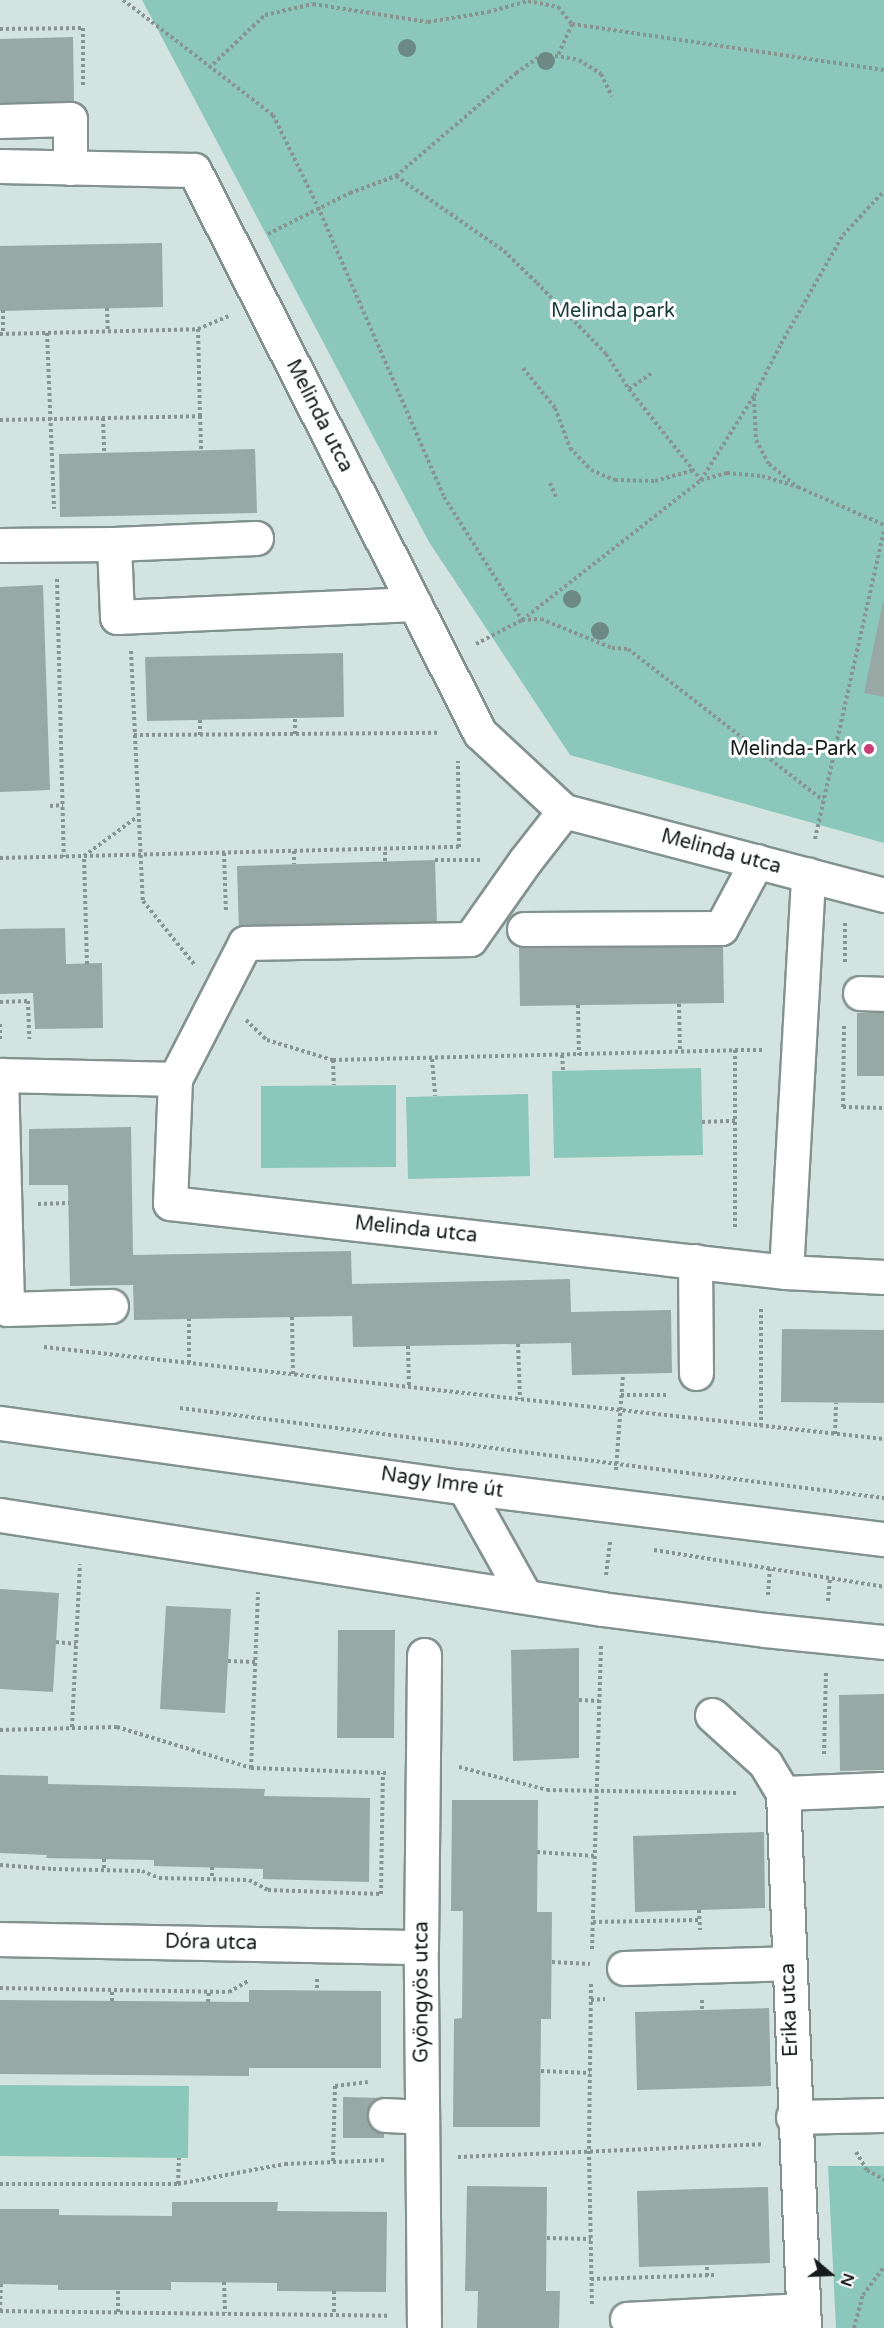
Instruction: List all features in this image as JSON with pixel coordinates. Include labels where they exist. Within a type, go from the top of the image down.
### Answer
[{"type":"street","points":[[0,121],[70,119],[70,168]]},
{"type":"street","name":"Melinda utca","points":[[0,166],[194,170],[445,661],[468,733],[564,811],[884,895]]},
{"type":"street","points":[[0,545],[114,544],[256,538]]},
{"type":"street","points":[[114,544],[117,618],[415,604]]},
{"type":"street","name":"Melinda utca","points":[[564,811],[525,861],[470,939],[245,943],[175,1079],[170,1203],[761,1269],[884,1277]]},
{"type":"street","points":[[524,928],[721,928],[757,861]]},
{"type":"street","name":"Melinda utca","points":[[761,1269],[808,875]]},
{"type":"street","points":[[111,1306],[7,1309],[10,1076],[175,1079]]},
{"type":"street","points":[[695,1262],[696,1373]]},
{"type":"street","name":"Nagy Imre út","points":[[0,1423],[464,1487],[884,1539]]},
{"type":"street","points":[[464,1487],[525,1596]]},
{"type":"street","points":[[0,1515],[602,1609],[884,1642]]},
{"type":"street","name":"Gyöngyös utca","points":[[412,2322],[423,2159],[421,1947],[424,1655]]},
{"type":"street","points":[[712,1715],[765,1763],[783,1793],[884,1789]]},
{"type":"street","name":"Erika utca","points":[[783,1793],[794,2130],[803,2319]]},
{"type":"street","name":"Dóra utca","points":[[0,1939],[421,1947]]},
{"type":"street","points":[[608,1966],[788,1964]]},
{"type":"street","points":[[385,2115],[422,2117]]},
{"type":"street","points":[[794,2130],[884,2115]]},
{"type":"street","points":[[627,2319],[803,2319]]},
{"type":"path","points":[[123,0],[208,68],[273,115],[318,207],[444,497],[522,620]]},
{"type":"path","points":[[208,68],[265,15],[313,4],[428,22],[488,12],[528,1],[558,7],[572,24],[884,70]]},
{"type":"path","points":[[558,57],[572,24]]},
{"type":"path","points":[[0,29],[83,28],[83,86]]},
{"type":"path","points":[[235,251],[318,207],[396,176],[516,73],[543,54],[579,60],[601,74],[612,97]]},
{"type":"path","points":[[396,176],[504,251],[606,354],[628,389],[700,480]]},
{"type":"path","points":[[445,661],[522,620],[700,480],[754,396],[780,344],[843,235],[884,191]]},
{"type":"path","points":[[3,310],[2,334],[198,329],[261,302]]},
{"type":"path","points":[[108,308],[108,331]]},
{"type":"path","points":[[198,329],[201,450]]},
{"type":"path","points":[[47,333],[56,545],[64,857]]},
{"type":"path","points":[[524,368],[555,408],[570,448],[591,470],[615,480],[655,481],[693,470]]},
{"type":"path","points":[[628,389],[652,373]]},
{"type":"path","points":[[754,396],[756,440],[769,464],[798,487]]},
{"type":"path","points":[[0,420],[200,416]]},
{"type":"path","points":[[103,418],[104,452]]},
{"type":"path","points":[[700,480],[727,473],[762,476],[798,487],[884,525]]},
{"type":"path","points":[[550,483],[556,497]]},
{"type":"path","points":[[808,875],[884,531]]},
{"type":"path","points":[[130,617],[143,901],[219,994],[267,1040],[333,1060],[735,1050],[735,1121],[761,1269],[761,1426]]},
{"type":"path","points":[[522,620],[541,619],[612,648],[628,649],[823,800]]},
{"type":"path","points":[[295,718],[295,734]]},
{"type":"path","points":[[200,720],[200,735]]},
{"type":"path","points":[[0,858],[459,847],[468,733],[134,735]]},
{"type":"path","points":[[50,806],[63,805]]},
{"type":"path","points":[[84,856],[138,817]]},
{"type":"path","points":[[385,849],[385,861]]},
{"type":"path","points":[[294,851],[294,864]]},
{"type":"path","points":[[84,856],[87,964]]},
{"type":"path","points":[[0,1002],[28,1001],[10,1076]]},
{"type":"path","points":[[679,1004],[680,1052]]},
{"type":"path","points":[[578,1005],[579,1055]]},
{"type":"path","points":[[562,1055],[563,1071]]},
{"type":"path","points":[[432,1059],[435,1096]]},
{"type":"path","points":[[333,1060],[334,1085]]},
{"type":"path","points":[[702,1122],[735,1121]]},
{"type":"path","points":[[292,1317],[293,1374]]},
{"type":"path","points":[[189,1319],[189,1363]]},
{"type":"path","points":[[518,1344],[520,1399]]},
{"type":"path","points":[[35,1346],[884,1439]]},
{"type":"path","points":[[408,1346],[409,1387]]},
{"type":"path","points":[[602,1609],[614,1506],[623,1374]]},
{"type":"path","points":[[835,1434],[836,1403]]},
{"type":"path","points":[[175,1408],[884,1498]]},
{"type":"path","points":[[599,1541],[621,1545]]},
{"type":"path","points":[[644,1548],[884,1587]]},
{"type":"path","points":[[824,1791],[826,1636],[830,1578]]},
{"type":"path","points":[[72,1727],[78,1602]]},
{"type":"path","points":[[251,1768],[256,1626]]},
{"type":"path","points":[[56,1642],[76,1644]]},
{"type":"path","points":[[228,1661],[255,1662]]},
{"type":"path","points":[[592,2310],[590,2073],[608,1966],[593,1922],[600,1679]]},
{"type":"path","points":[[579,1700],[599,1701]]},
{"type":"path","points":[[0,1865],[142,1871],[159,1878],[249,1880],[268,1890],[381,1894],[383,1773]]},
{"type":"path","points":[[537,1852],[595,1856]]},
{"type":"path","points":[[104,1859],[104,1870]]},
{"type":"path","points":[[212,1867],[212,1879]]},
{"type":"path","points":[[593,1922],[699,1920]]},
{"type":"path","points":[[552,1962],[608,1966]]},
{"type":"path","points":[[0,1988],[229,1992],[254,1978]]},
{"type":"path","points":[[306,1979],[327,1979]]},
{"type":"path","points":[[317,1979],[317,1991]]},
{"type":"path","points":[[112,1990],[112,2001]]},
{"type":"path","points":[[208,1991],[208,2002]]},
{"type":"path","points":[[541,2071],[590,2073]]},
{"type":"path","points":[[333,2161],[335,2086],[378,2081]]},
{"type":"path","points":[[0,2184],[178,2184],[285,2164],[589,2151],[794,2130]]},
{"type":"path","points":[[854,2147],[867,2170],[884,2180]]},
{"type":"path","points":[[178,2184],[179,2158]]},
{"type":"path","points":[[547,2238],[591,2239]]},
{"type":"path","points":[[854,2328],[863,2295],[884,2267]]},
{"type":"path","points":[[591,2279],[718,2275]]},
{"type":"path","points":[[224,2282],[225,2313]]},
{"type":"path","points":[[1,2284],[0,2311],[334,2315],[412,2322]]},
{"type":"path","points":[[118,2290],[118,2312]]},
{"type":"path","points":[[334,2292],[334,2315]]},
{"type":"green space","name":"Melinda park","points":[[142,0],[884,0],[884,843],[570,755],[429,542]]},
{"type":"green space","points":[[701,1068],[703,1155],[554,1158],[552,1071]]},
{"type":"green space","points":[[396,1085],[396,1167],[261,1168],[261,1086]]},
{"type":"green space","points":[[528,1094],[530,1176],[408,1179],[406,1097]]},
{"type":"green space","points":[[0,2085],[189,2086],[188,2158],[0,2156]]},
{"type":"green space","points":[[828,2166],[884,2166],[884,2328],[836,2328]]},
{"type":"building","points":[[73,37],[74,102],[0,103],[0,39]]},
{"type":"building","points":[[162,243],[163,307],[0,311],[0,246]]},
{"type":"building","points":[[255,449],[257,513],[60,517],[59,454]]},
{"type":"building","points":[[43,585],[50,790],[0,792],[0,587]]},
{"type":"building","points":[[884,601],[884,697],[864,693]]},
{"type":"building","points":[[343,653],[344,717],[147,721],[145,657]]},
{"type":"building","points":[[435,860],[437,926],[239,932],[237,866]]},
{"type":"building","points":[[65,928],[66,964],[102,963],[103,1028],[35,1029],[33,993],[0,994],[0,929]]},
{"type":"building","points":[[723,944],[724,1003],[520,1006],[519,947]]},
{"type":"building","points":[[857,1013],[884,1013],[884,1076],[857,1076]]},
{"type":"building","points":[[131,1127],[133,1255],[351,1251],[352,1284],[570,1279],[571,1312],[671,1310],[672,1373],[572,1375],[571,1343],[353,1347],[352,1316],[134,1320],[133,1285],[70,1286],[68,1185],[29,1185],[29,1129]]},
{"type":"building","points":[[782,1329],[884,1330],[884,1403],[781,1402]]},
{"type":"building","points":[[0,1589],[59,1593],[53,1692],[0,1689]]},
{"type":"building","points":[[166,1606],[231,1609],[225,1713],[160,1709]]},
{"type":"building","points":[[338,1630],[395,1630],[394,1738],[337,1738]]},
{"type":"building","points":[[579,1648],[579,1758],[513,1761],[511,1650]]},
{"type":"building","points":[[884,1694],[884,1770],[840,1771],[839,1695]]},
{"type":"building","points":[[0,1775],[48,1776],[48,1784],[265,1789],[264,1796],[370,1798],[369,1882],[263,1879],[263,1869],[154,1866],[154,1860],[46,1858],[47,1855],[0,1853]]},
{"type":"building","points":[[452,1800],[538,1800],[537,1912],[552,1912],[551,2019],[541,2019],[540,2127],[453,2127],[454,2019],[462,2018],[463,1911],[451,1911]]},
{"type":"building","points":[[764,1832],[765,1908],[635,1912],[633,1836]]},
{"type":"building","points":[[249,1990],[381,1991],[381,2068],[249,2068],[249,2076],[0,2074],[0,2000],[249,2002]]},
{"type":"building","points":[[769,2008],[771,2086],[637,2090],[635,2012]]},
{"type":"building","points":[[343,2097],[385,2098],[384,2138],[343,2138]]},
{"type":"building","points":[[467,2186],[547,2187],[546,2291],[560,2291],[559,2328],[477,2328],[478,2291],[465,2291]]},
{"type":"building","points":[[768,2187],[770,2263],[639,2267],[637,2191]]},
{"type":"building","points":[[172,2202],[278,2202],[277,2211],[387,2212],[386,2292],[277,2291],[277,2283],[171,2282],[171,2290],[58,2290],[58,2285],[0,2284],[0,2209],[59,2209],[59,2215],[172,2216]]},
{"type":"place","name":"Melinda-Park","points":[[869,749]]}]
